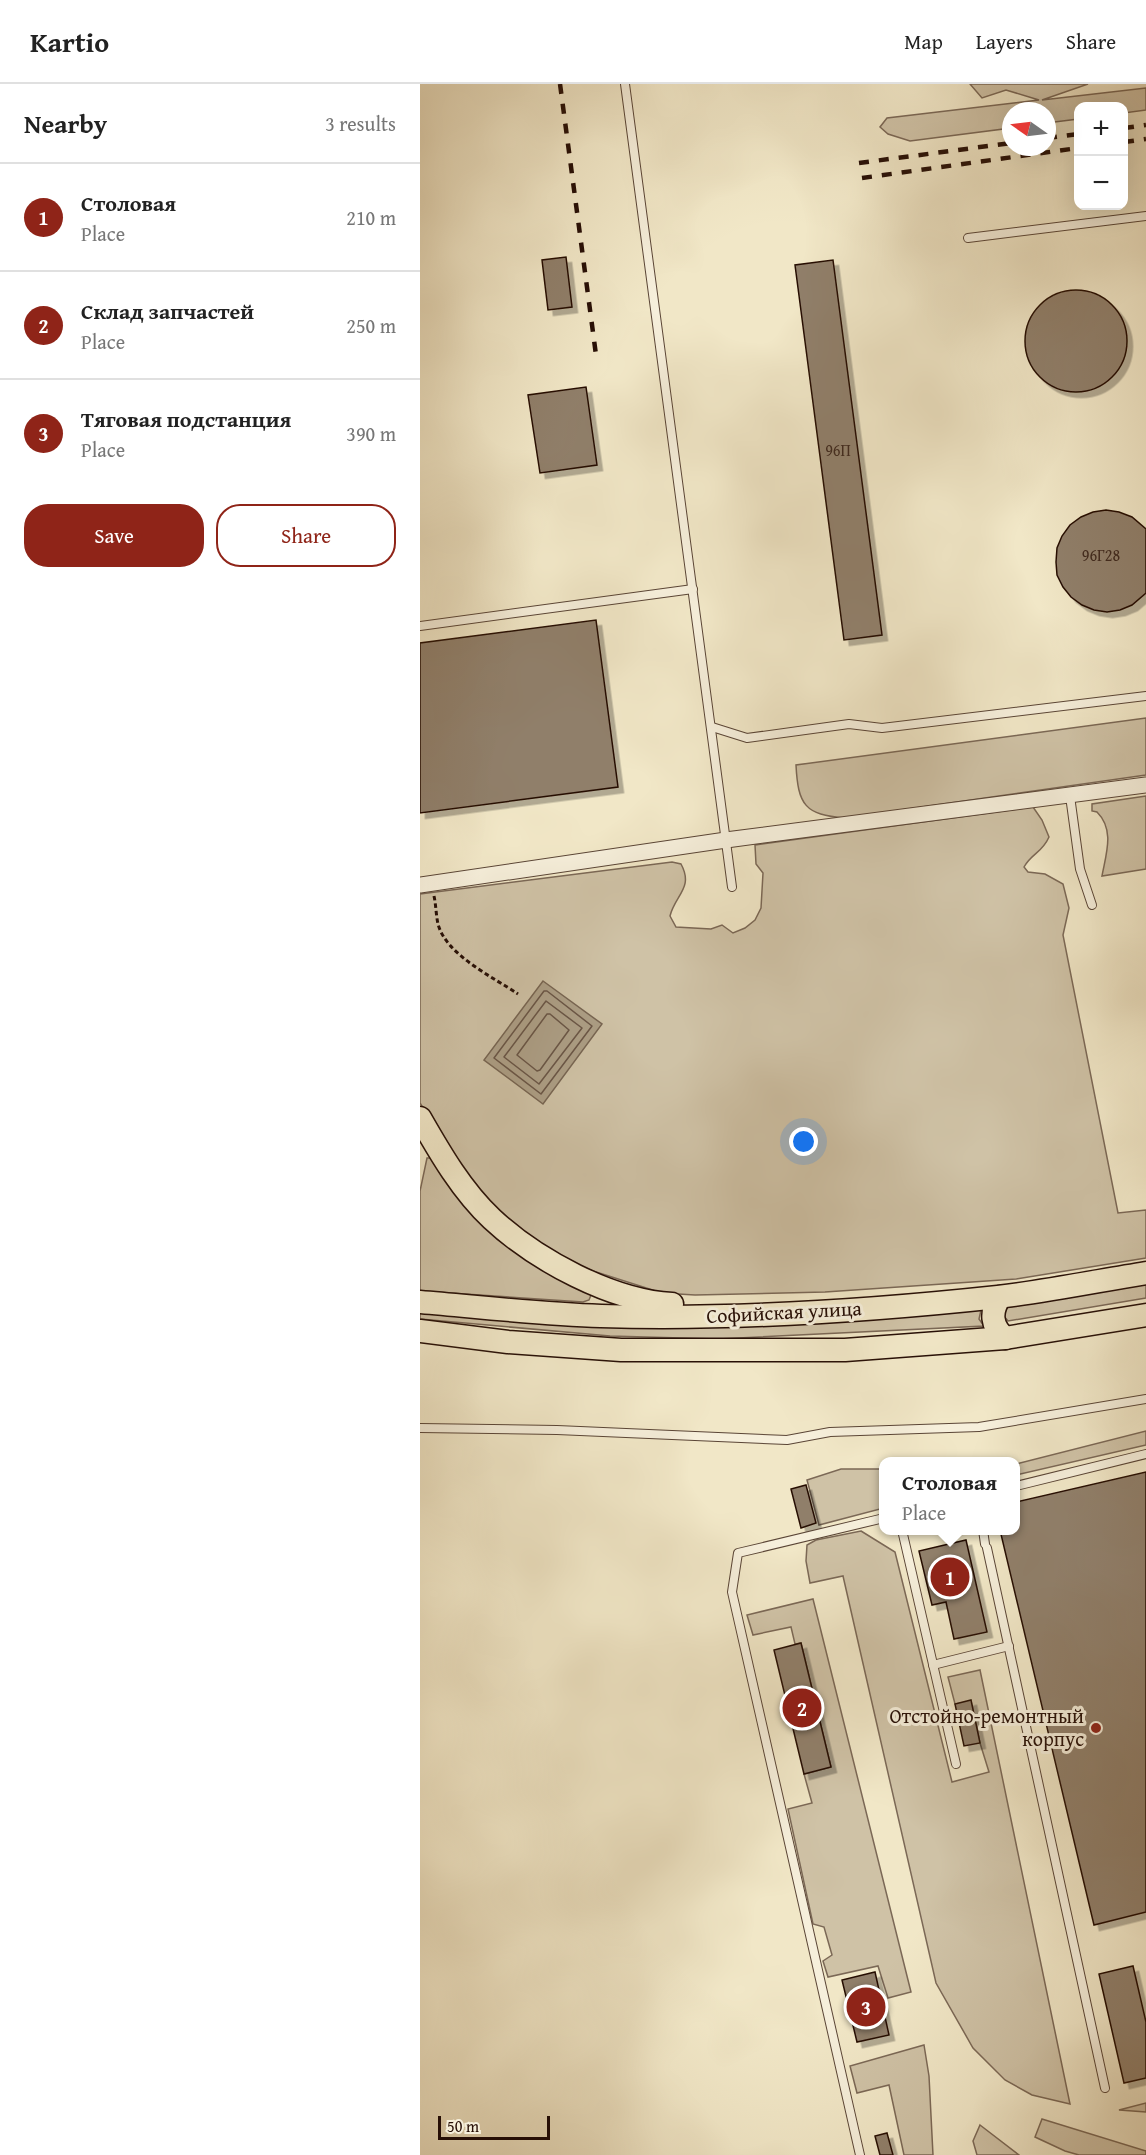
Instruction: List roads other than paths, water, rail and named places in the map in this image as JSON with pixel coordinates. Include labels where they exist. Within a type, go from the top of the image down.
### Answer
[{"type":"main road","points":[[420,1118],[439,1153],[470,1195],[491,1218],[513,1236],[558,1265],[599,1286],[650,1303],[699,1305],[751,1315]]},
{"type":"main road","name":"Софийская улица","points":[[420,1302],[600,1316],[751,1315],[845,1310],[1000,1296],[1146,1273]]},
{"type":"main road","points":[[1000,1296],[992,1314],[993,1323],[1005,1338]]},
{"type":"main road","name":"Софийская улица","points":[[420,1331],[621,1350],[845,1350],[1005,1338],[1146,1315]]},
{"type":"street","points":[[426,884],[726,840],[1146,785]]},
{"type":"lane","points":[[625,84],[732,887]]},
{"type":"lane","points":[[968,238],[1146,216]]},
{"type":"lane","points":[[420,626],[693,589]]},
{"type":"lane","points":[[712,727],[747,738],[849,724],[882,728],[1146,696]]},
{"type":"lane","points":[[1070,796],[1080,869],[1092,905]]},
{"type":"lane","points":[[420,1428],[557,1430],[787,1440],[830,1432],[979,1427],[1146,1399]]},
{"type":"lane","points":[[1020,1485],[1146,1454]]},
{"type":"lane","points":[[861,2155],[732,1592],[738,1553],[879,1519]]},
{"type":"lane","points":[[903,1535],[956,1764]]},
{"type":"lane","points":[[984,1535],[1105,2088]]},
{"type":"lane","points":[[933,1665],[1009,1646]]},
{"type":"water","points":[[543,981],[602,1024],[543,1104],[484,1060]]},
{"type":"railway","points":[[560,84],[596,355]]},
{"type":"railway","points":[[1128,127],[1146,125]]},
{"type":"railway","points":[[1056,137],[1074,135]]},
{"type":"railway","points":[[1128,141],[1146,139]]},
{"type":"railway","points":[[859,163],[1002,144]]},
{"type":"railway","points":[[862,178],[1074,149]]},
{"type":"place","name":"Столовая","points":[[950,1577]]},
{"type":"place","name":"Склад запчастей","points":[[802,1708]]},
{"type":"place","name":"Отстойно-ремонтный корпус","points":[[1096,1728]]},
{"type":"place","name":"Тяговая подстанция","points":[[866,2007]]}]
